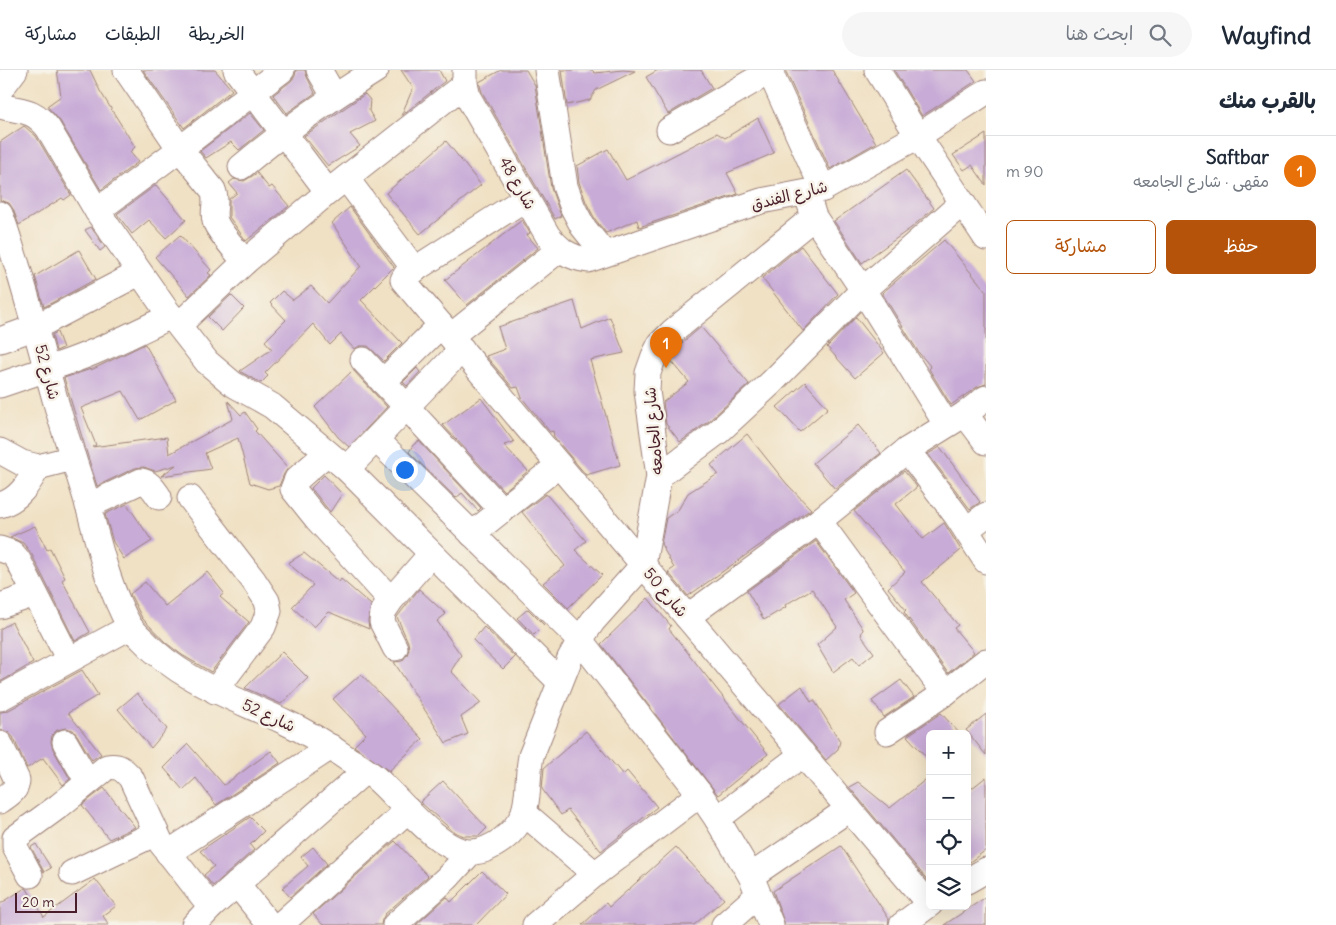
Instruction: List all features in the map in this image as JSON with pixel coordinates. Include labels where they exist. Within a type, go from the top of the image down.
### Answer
[{"type":"street","points":[[0,90],[15,70]]},
{"type":"street","points":[[126,70],[180,149],[213,190],[216,197],[214,214],[216,223],[245,262]]},
{"type":"street","name":"شارع 50","points":[[236,70],[283,132],[337,185],[409,275],[451,337],[926,900]]},
{"type":"street","points":[[97,211],[282,70]]},
{"type":"street","points":[[319,70],[334,96]]},
{"type":"street","points":[[241,167],[283,132],[334,96],[376,70]]},
{"type":"street","points":[[547,70],[565,186],[573,208],[583,227],[604,253]]},
{"type":"street","points":[[669,130],[770,70],[815,191],[814,216],[863,290],[955,419],[986,442]]},
{"type":"street","points":[[877,70],[918,136],[986,238]]},
{"type":"street","points":[[0,385],[62,364],[175,320],[466,74]]},
{"type":"street","name":"شارع 48","points":[[466,74],[468,97],[548,236],[560,249],[574,258],[588,260],[604,253]]},
{"type":"street","name":"شارع الفندق","points":[[604,253],[761,201],[815,191],[918,136],[986,92]]},
{"type":"street","points":[[0,106],[27,111],[39,117],[48,128],[97,211],[139,273],[207,362],[219,374],[272,406],[346,469],[560,682]]},
{"type":"street","points":[[409,275],[526,198]]},
{"type":"street","points":[[659,476],[718,432],[778,377],[863,290],[962,203]]},
{"type":"street","name":"شارع 52","points":[[0,214],[36,327],[99,549],[113,591],[130,626],[149,647],[170,665],[215,691],[288,723],[330,747],[378,780],[439,839],[453,849],[470,853]]},
{"type":"street","name":"شارع الجامعه","points":[[643,565],[659,476],[647,391],[648,373],[654,356],[660,344],[672,332],[814,216]]},
{"type":"street","points":[[383,382],[451,337],[560,249]]},
{"type":"street","points":[[0,340],[36,327],[139,273]]},
{"type":"street","points":[[346,469],[406,407],[451,337]]},
{"type":"street","points":[[363,360],[502,510]]},
{"type":"street","points":[[687,617],[819,521],[907,450],[986,398]]},
{"type":"street","points":[[376,439],[580,640],[700,794],[717,819],[754,886],[772,925]]},
{"type":"street","points":[[907,450],[966,530],[986,561]]},
{"type":"street","points":[[0,451],[22,462],[38,467],[73,458]]},
{"type":"street","points":[[327,452],[297,480],[293,489],[317,519],[390,600]]},
{"type":"street","points":[[472,534],[559,465]]},
{"type":"street","points":[[0,506],[20,494],[38,467]]},
{"type":"street","points":[[88,506],[141,481],[146,481],[158,497]]},
{"type":"street","points":[[190,498],[254,581],[267,601],[269,611],[263,627],[215,691]]},
{"type":"street","points":[[966,530],[986,515]]},
{"type":"street","points":[[819,521],[945,693]]},
{"type":"street","points":[[0,549],[12,553],[18,560],[69,660]]},
{"type":"street","points":[[396,648],[382,622],[383,612],[390,600],[431,554]]},
{"type":"street","points":[[395,925],[447,878],[470,853],[488,849],[519,825],[524,813],[530,756],[570,658],[593,621],[643,565]]},
{"type":"street","points":[[0,606],[35,594]]},
{"type":"street","points":[[0,698],[130,626]]},
{"type":"street","points":[[887,732],[945,693],[986,660]]},
{"type":"street","points":[[65,742],[88,782]]},
{"type":"street","points":[[0,744],[18,780],[14,790],[0,801]]},
{"type":"street","points":[[72,873],[162,843],[330,747]]},
{"type":"street","points":[[717,819],[802,754]]},
{"type":"street","points":[[30,875],[16,848],[16,838],[59,806],[106,767],[116,765],[124,769],[131,778],[162,843],[211,907]]},
{"type":"street","points":[[194,925],[211,907],[365,771]]},
{"type":"street","points":[[535,925],[595,874],[700,794]]},
{"type":"street","points":[[724,925],[754,886],[849,809]]},
{"type":"street","points":[[280,925],[408,810]]},
{"type":"street","points":[[524,813],[595,874]]},
{"type":"street","points":[[971,879],[986,870]]},
{"type":"street","points":[[237,884],[270,925]]},
{"type":"street","points":[[902,925],[926,906]]},
{"type":"building","points":[[57,70],[90,70],[100,91],[135,147],[130,152],[138,162],[101,190],[60,121],[47,106],[61,96]]},
{"type":"building","points":[[143,70],[215,70],[232,90],[184,128]]},
{"type":"building","points":[[296,70],[305,70],[315,93],[287,113],[273,95],[291,81],[295,76]]},
{"type":"building","points":[[401,70],[439,70],[445,81],[401,116],[413,88]]},
{"type":"building","points":[[501,70],[526,70],[535,85],[551,188],[561,216],[555,219],[482,92],[479,82]]},
{"type":"building","points":[[562,70],[592,70],[595,73],[623,70],[635,71],[596,90],[590,100],[567,105]]},
{"type":"building","points":[[658,70],[701,70],[712,88],[668,114],[646,77]]},
{"type":"building","points":[[786,70],[832,70],[876,143],[830,169]]},
{"type":"building","points":[[894,70],[968,70],[976,81],[922,116]]},
{"type":"building","points":[[365,94],[370,100],[369,111],[375,121],[350,134],[360,146],[328,166],[304,136]]},
{"type":"building","points":[[250,113],[264,130],[239,150],[231,142],[206,158],[200,151]]},
{"type":"building","points":[[758,118],[774,153],[727,173],[738,194],[639,227],[637,220],[606,233],[595,219],[586,202],[579,182],[577,166],[608,149],[626,180],[717,133],[725,138]]},
{"type":"building","points":[[24,126],[36,136],[71,195],[64,200],[62,198],[19,225],[9,203],[0,200],[0,142]]},
{"type":"building","points":[[986,134],[986,185],[972,165],[964,170],[953,155]]},
{"type":"building","points":[[446,141],[481,185],[420,234],[386,193]]},
{"type":"building","points":[[906,170],[934,208],[911,228],[862,263],[834,221]]},
{"type":"building","points":[[257,173],[269,188],[272,186],[289,206],[246,241],[229,217],[229,199],[237,193],[229,183],[234,179],[244,181]]},
{"type":"building","points":[[156,185],[186,220],[166,238],[149,220],[132,234],[117,214]]},
{"type":"building","points":[[350,207],[394,267],[361,300],[402,343],[384,361],[368,346],[360,346],[354,349],[341,334],[330,345],[313,324],[265,373],[268,376],[261,383],[241,372],[272,349],[265,341],[286,320],[270,303],[282,291],[293,300],[311,286],[327,303],[361,266],[332,223]]},
{"type":"building","points":[[522,220],[530,233],[527,235],[538,248],[467,305],[445,280]]},
{"type":"building","points":[[91,227],[105,247],[100,251],[85,230]]},
{"type":"building","points":[[180,235],[211,270],[208,273],[211,275],[189,296],[155,257]]},
{"type":"building","points":[[944,240],[986,291],[986,384],[977,387],[951,405],[929,369],[931,367],[919,353],[882,293]]},
{"type":"building","points":[[801,246],[838,294],[803,331],[762,278]]},
{"type":"building","points":[[79,250],[96,279],[44,307],[35,276]]},
{"type":"building","points":[[231,295],[244,308],[222,331],[208,317]]},
{"type":"building","points":[[574,301],[582,329],[610,317],[624,353],[590,360],[620,465],[586,475],[554,437],[553,431],[550,432],[522,398],[518,387],[513,388],[486,356],[505,349],[498,327]]},
{"type":"building","points":[[856,317],[884,353],[855,378],[827,347]]},
{"type":"building","points":[[701,327],[749,384],[709,421],[680,442],[666,424],[663,402],[689,382],[669,358],[682,343]]},
{"type":"building","points":[[57,332],[63,348],[56,351],[52,335]]},
{"type":"building","points":[[145,344],[176,400],[140,420],[123,391],[81,408],[96,445],[92,447],[167,437],[169,454],[233,419],[228,401],[241,415],[245,412],[257,429],[255,431],[288,468],[279,486],[268,489],[250,483],[238,438],[205,453],[211,469],[161,476],[176,465],[155,471],[144,467],[135,468],[97,486],[64,378],[91,370]]},
{"type":"building","points":[[417,368],[420,372],[407,386],[403,382]]},
{"type":"building","points":[[353,370],[387,407],[349,447],[338,437],[315,407]]},
{"type":"building","points":[[805,382],[828,408],[800,432],[777,407]]},
{"type":"building","points":[[481,398],[514,442],[504,445],[528,471],[504,491],[443,425]]},
{"type":"building","points":[[858,425],[881,453],[835,489],[813,463]]},
{"type":"building","points":[[747,434],[786,483],[811,509],[688,596],[668,572],[674,568],[661,544],[666,518],[678,510],[688,493],[718,474],[711,465]]},
{"type":"building","points":[[419,441],[481,508],[478,511],[462,493],[456,498],[409,452],[413,445]]},
{"type":"building","points":[[940,447],[980,502],[970,509],[928,454]]},
{"type":"building","points":[[904,471],[917,487],[896,504],[923,539],[944,523],[961,550],[922,582],[958,625],[954,628],[974,652],[948,673],[904,612],[906,610],[888,588],[905,572],[854,511]]},
{"type":"building","points":[[324,475],[342,494],[330,512],[311,488]]},
{"type":"building","points":[[546,494],[586,541],[575,550],[602,575],[568,608],[543,583],[565,566],[522,512]]},
{"type":"building","points":[[127,504],[152,541],[124,559],[113,542],[105,514]]},
{"type":"building","points":[[35,526],[47,550],[50,548],[65,578],[62,580],[90,632],[75,641],[31,553],[23,543],[10,537]]},
{"type":"building","points":[[816,541],[854,593],[844,600],[863,629],[861,635],[874,653],[859,665],[853,657],[833,672],[817,645],[837,627],[812,589],[764,620],[747,591]]},
{"type":"building","points":[[304,553],[339,582],[341,579],[371,605],[368,621],[369,629],[329,612],[314,627],[292,607],[313,585],[288,563]]},
{"type":"building","points":[[207,572],[224,593],[220,597],[249,622],[211,672],[166,643],[142,618],[130,594],[145,582],[165,606]]},
{"type":"building","points":[[419,589],[446,614],[437,621],[461,655],[451,671],[481,703],[461,717],[468,734],[446,743],[394,662],[402,661],[409,649],[408,642],[397,617]]},
{"type":"building","points":[[648,598],[671,626],[669,629],[768,754],[718,795],[601,644]]},
{"type":"building","points":[[528,609],[544,625],[534,635],[517,618]]},
{"type":"building","points":[[12,622],[33,663],[0,682],[0,629]]},
{"type":"building","points":[[484,627],[515,657],[503,669],[473,640]]},
{"type":"building","points":[[282,652],[308,678],[281,704],[245,688]]},
{"type":"building","points":[[82,670],[98,695],[68,713],[101,754],[92,760],[73,730],[66,728],[57,730],[52,735],[51,742],[70,779],[63,785],[43,758],[27,768],[13,737],[8,732],[0,730],[0,712],[7,711]]},
{"type":"building","points":[[361,674],[423,739],[389,771],[354,746],[366,734],[333,699]]},
{"type":"building","points":[[901,680],[914,697],[884,717],[872,701]]},
{"type":"building","points":[[802,686],[811,702],[814,700],[840,741],[838,749],[826,760],[779,704]]},
{"type":"building","points":[[137,693],[167,729],[151,748],[118,709]]},
{"type":"building","points":[[941,713],[956,730],[926,730],[926,757],[907,736]]},
{"type":"building","points":[[986,714],[986,755],[971,736],[971,730],[966,730]]},
{"type":"building","points":[[586,731],[623,775],[627,771],[657,807],[601,851],[568,810],[561,815],[542,789],[544,768]]},
{"type":"building","points":[[188,744],[224,785],[271,751],[280,763],[216,805],[196,778],[183,790],[164,768]]},
{"type":"building","points":[[986,777],[986,850],[971,861],[971,820],[971,789]]},
{"type":"building","points":[[926,779],[926,878],[849,787],[858,782],[890,808]]},
{"type":"building","points":[[443,781],[487,828],[479,836],[464,836],[454,832],[420,802]]},
{"type":"building","points":[[104,788],[135,827],[109,839],[82,805]]},
{"type":"building","points":[[250,817],[264,831],[250,845],[254,850],[213,886],[204,875],[214,866],[200,851]]},
{"type":"building","points":[[395,841],[428,876],[385,914],[381,925],[323,925],[313,914]]},
{"type":"building","points":[[36,844],[51,868],[44,872],[31,847]]},
{"type":"building","points":[[841,846],[889,919],[888,925],[785,925],[773,891]]},
{"type":"building","points":[[313,847],[327,864],[290,897],[282,888],[308,866],[301,857]]},
{"type":"building","points":[[676,847],[724,899],[694,925],[582,925],[606,903],[609,907]]},
{"type":"building","points":[[482,871],[506,894],[476,925],[416,925],[447,897],[451,902]]},
{"type":"building","points":[[95,879],[116,906],[103,916],[109,925],[0,925],[0,904],[25,888],[44,917]]},
{"type":"building","points":[[986,897],[986,925],[944,925],[966,910],[971,910],[971,907]]},
{"type":"place","name":"Saftbar","points":[[666,368]]}]
